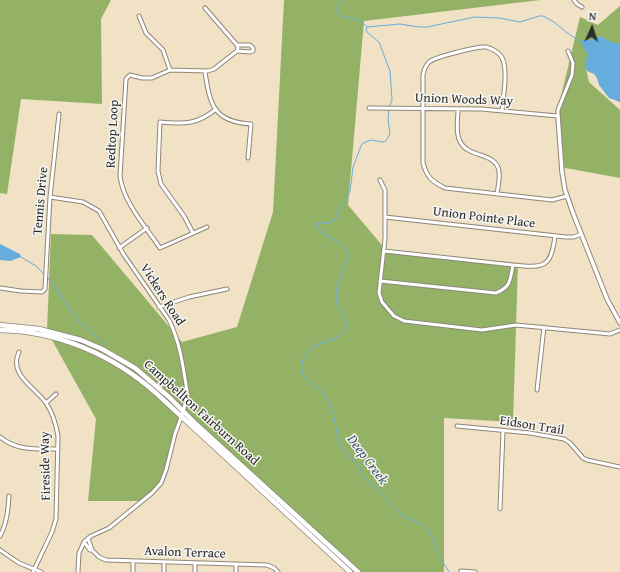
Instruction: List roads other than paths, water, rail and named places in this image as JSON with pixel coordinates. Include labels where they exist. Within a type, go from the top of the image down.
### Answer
[{"type":"main road","name":"Campbellton Fairburn Road","points":[[0,325],[29,327],[81,340],[126,362],[169,397],[183,412],[358,572]]},
{"type":"main road","name":"Campbellton Fairburn Road","points":[[0,330],[26,332],[51,337],[74,344],[96,353],[142,381],[350,572]]},
{"type":"street","points":[[574,0],[582,7]]},
{"type":"street","points":[[205,8],[237,45],[237,51]]},
{"type":"street","points":[[139,16],[146,33],[163,50],[170,70]]},
{"type":"street","points":[[237,45],[250,45],[253,48],[253,51],[237,51],[214,69],[205,72],[209,96],[216,109],[224,117],[232,121],[251,124],[248,158]]},
{"type":"street","points":[[502,111],[505,66],[502,57],[495,51],[485,47],[446,55],[430,61],[424,69],[423,75],[423,163],[426,174],[434,182],[445,188],[552,200],[567,196]]},
{"type":"street","points":[[568,51],[573,63],[572,74],[558,110],[562,172],[567,196],[581,234],[609,304],[620,323]]},
{"type":"street","name":"Redtop Loop","points":[[205,72],[170,70],[152,78],[142,78],[130,75],[126,79],[120,176],[126,197],[160,248],[207,227]]},
{"type":"street","name":"Union Woods Way","points":[[369,108],[458,109],[558,116]]},
{"type":"street","points":[[192,234],[184,216],[161,184],[158,171],[160,122],[184,124],[201,120],[216,109]]},
{"type":"street","points":[[458,109],[458,134],[460,143],[467,150],[491,159],[497,164],[499,172],[497,194]]},
{"type":"street","name":"Tennis Drive","points":[[0,288],[27,292],[44,291],[50,197],[59,114]]},
{"type":"street","points":[[380,180],[385,190],[385,217],[384,251],[379,293],[382,302],[394,316],[404,321],[482,330],[516,325],[610,334],[620,330]]},
{"type":"street","name":"Vickers Road","points":[[50,197],[83,202],[96,209],[102,216],[119,248],[175,332],[180,347],[187,391],[183,412],[161,483],[109,528],[88,538],[84,542],[78,553],[78,572]]},
{"type":"street","name":"Union Pointe Place","points":[[385,217],[555,236],[574,237],[581,234]]},
{"type":"street","points":[[119,248],[147,228]]},
{"type":"street","points":[[384,251],[533,267],[547,262],[553,252],[555,236]]},
{"type":"street","points":[[380,281],[496,293],[502,291],[510,283],[513,265]]},
{"type":"street","points":[[159,307],[189,297],[227,289]]},
{"type":"street","points":[[537,390],[544,327]]},
{"type":"street","name":"Fireside Way","points":[[19,352],[16,367],[20,376],[46,403],[52,413],[56,425],[58,449],[56,519],[52,532],[33,571]]},
{"type":"street","points":[[46,403],[56,394]]},
{"type":"street","name":"Eidson Trail","points":[[457,426],[564,439],[570,443],[583,458],[620,467]]},
{"type":"street","points":[[500,509],[503,431]]},
{"type":"street","points":[[0,437],[14,446],[23,448],[58,449]]},
{"type":"street","points":[[0,536],[6,524],[9,496]]},
{"type":"street","points":[[88,538],[92,550]]},
{"type":"street","name":"Avalon Terrace","points":[[84,542],[90,550],[106,560],[267,565],[274,568],[278,572]]},
{"type":"street","points":[[0,550],[33,571],[41,572]]},
{"type":"street","points":[[133,561],[133,572]]},
{"type":"street","points":[[164,562],[164,572]]},
{"type":"street","points":[[195,563],[195,572]]},
{"type":"street","points":[[236,564],[236,572]]},
{"type":"street","points":[[461,571],[475,572]]},
{"type":"water","points":[[600,36],[611,42],[620,44],[620,102],[609,98],[599,85],[594,74],[587,71],[585,67],[588,55],[581,43],[582,40],[591,40]]},
{"type":"water","points":[[0,244],[20,254],[21,257],[10,261],[0,260]]},
{"type":"waterway","name":"Deep Creek","points":[[342,0],[336,11],[343,17],[361,21],[367,27],[366,30],[368,33],[379,42],[390,71],[392,100],[389,108],[388,120],[390,134],[386,141],[371,140],[363,143],[353,167],[350,191],[334,221],[330,223],[317,223],[316,227],[342,246],[348,254],[336,293],[337,305],[346,320],[347,326],[340,336],[318,344],[308,351],[304,357],[302,372],[306,379],[321,390],[329,403],[335,421],[337,436],[343,449],[356,463],[367,481],[381,492],[398,512],[427,529],[438,554],[449,572]]},
{"type":"waterway","points":[[367,27],[400,24],[427,27],[475,17],[499,18],[520,22],[543,16],[554,22],[581,42]]},
{"type":"waterway","points":[[21,257],[36,266],[45,275]]},
{"type":"waterway","points":[[47,277],[80,323],[106,346]]}]
